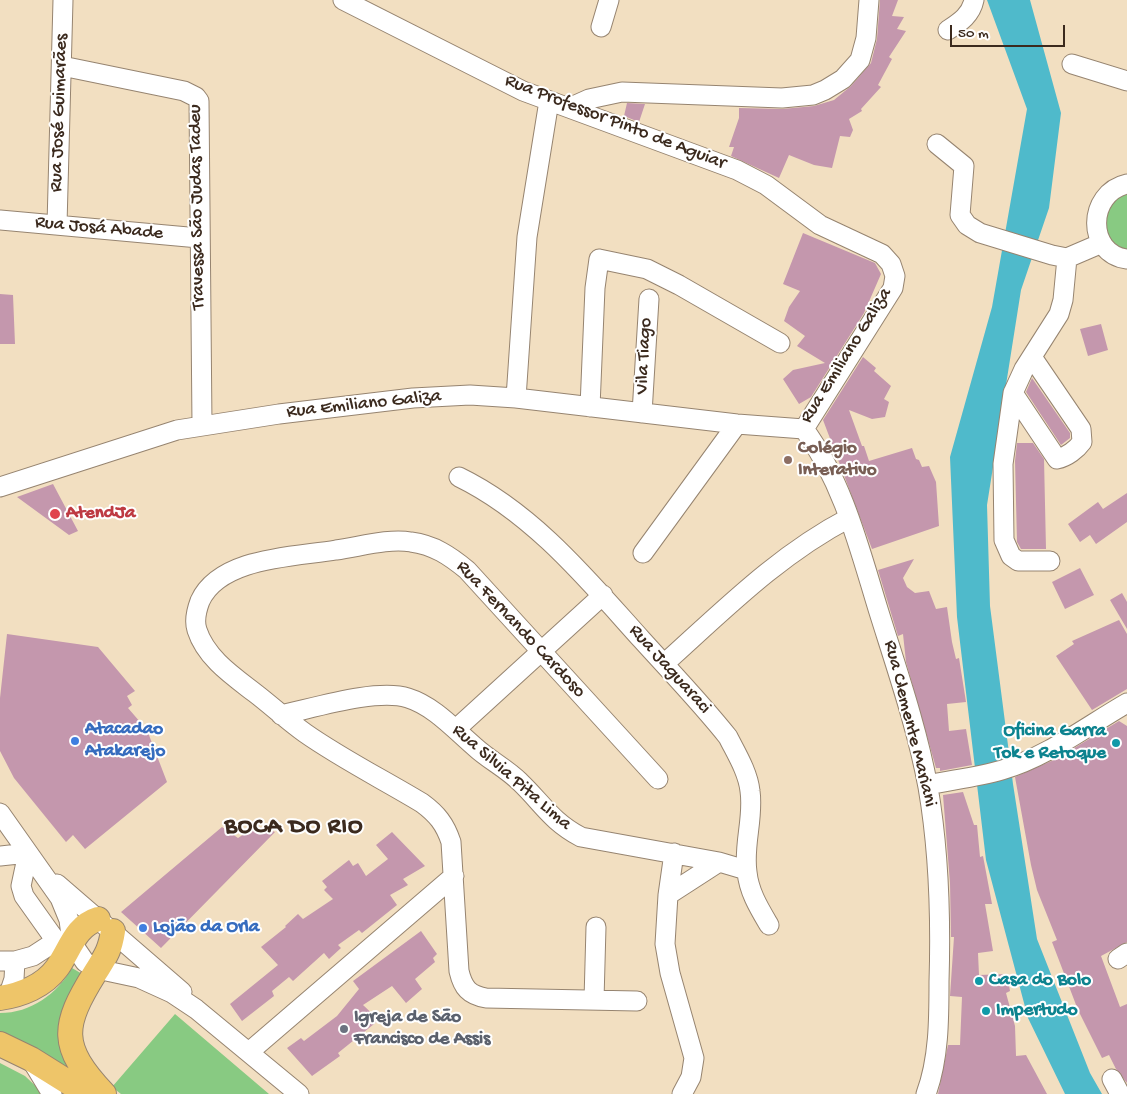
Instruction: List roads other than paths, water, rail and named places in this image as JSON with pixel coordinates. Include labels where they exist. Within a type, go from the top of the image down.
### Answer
[{"type":"main road","points":[[4,998],[38,986],[50,976],[64,942],[84,925],[105,925],[110,950],[72,1012],[68,1027],[75,1057],[83,1070],[104,1094]]},
{"type":"main road","points":[[0,1044],[31,1059],[87,1094]]},
{"type":"street","name":"Rua José Guimarães","points":[[57,226],[63,0]]},
{"type":"street","name":"Rua Professor Pinto de Aguiar","points":[[343,0],[374,7],[505,83],[737,170],[766,185],[820,225],[882,254]]},
{"type":"street","points":[[601,26],[609,0]]},
{"type":"street","points":[[569,108],[589,99],[622,92],[782,98],[813,95],[826,90],[842,79],[860,60],[866,38],[869,0]]},
{"type":"street","points":[[948,30],[965,18],[972,9],[974,0]]},
{"type":"street","points":[[1072,64],[1127,81]]},
{"type":"street","name":"Travessa São Judas Tadeu","points":[[62,66],[184,91],[196,97],[199,109],[202,425]]},
{"type":"street","points":[[516,398],[527,238],[549,101]]},
{"type":"street","points":[[937,144],[964,166],[960,208],[963,221],[973,229],[998,239],[1060,257],[1102,243]]},
{"type":"street","points":[[1127,184],[1114,188],[1105,196],[1098,207],[1096,219],[1097,231],[1102,243],[1111,252],[1127,259]]},
{"type":"street","name":"Rua Josá Abade","points":[[0,220],[199,238]]},
{"type":"street","name":"Rua Emiliano Galiza","points":[[0,487],[148,438],[202,425],[414,398],[470,395],[516,398],[738,424],[804,429],[893,288],[895,276],[891,264],[882,254]]},
{"type":"street","points":[[1050,561],[1018,562],[1011,556],[1004,540],[1003,464],[1013,392],[1059,314],[1063,300],[1060,257]]},
{"type":"street","points":[[590,407],[595,288],[599,259],[647,269],[679,284],[780,343]]},
{"type":"street","name":"Vila Tiago","points":[[642,413],[648,300]]},
{"type":"street","points":[[1013,392],[1058,459],[1063,458],[1079,446],[1082,442],[1081,429],[1032,357]]},
{"type":"street","points":[[643,553],[738,424]]},
{"type":"street","name":"Rua Clemente Mariani","points":[[804,429],[828,465],[849,518],[906,701],[928,785],[935,837],[940,971],[935,1060],[926,1094]]},
{"type":"street","name":"Rua Jaguaraci","points":[[458,477],[484,489],[523,518],[602,596],[728,737],[741,762],[750,789],[751,816],[746,870],[756,904],[769,926]]},
{"type":"street","points":[[664,664],[764,573],[822,532],[849,518]]},
{"type":"street","name":"Rua Fernando Cardoso","points":[[637,1001],[486,998],[468,992],[459,972],[451,842],[446,828],[437,814],[422,803],[306,734],[223,668],[206,648],[196,629],[196,610],[204,593],[216,580],[234,569],[257,563],[384,543],[410,541],[432,546],[450,556],[467,570],[658,779]]},
{"type":"street","points":[[456,729],[602,596]]},
{"type":"street","name":"Rua Silvia Pita Lima","points":[[281,715],[374,696],[390,695],[409,698],[430,710],[456,729],[475,748],[520,782],[550,816],[565,828],[581,836],[719,862],[746,870]]},
{"type":"street","points":[[928,785],[1003,770],[1018,764],[1043,752],[1127,703]]},
{"type":"street","points":[[0,813],[66,910],[64,942]]},
{"type":"street","points":[[0,856],[28,853]]},
{"type":"street","points":[[28,853],[21,886],[24,896],[64,942],[79,956],[97,969],[138,978],[155,985],[196,1009],[300,1094]]},
{"type":"street","points":[[674,853],[668,895],[665,944],[670,973],[694,1058],[691,1077],[682,1094]]},
{"type":"street","points":[[668,895],[719,862]]},
{"type":"street","points":[[41,871],[177,986],[196,1009]]},
{"type":"street","points":[[249,1052],[454,876]]},
{"type":"street","points":[[594,1000],[596,927]]},
{"type":"street","points":[[4,998],[14,979],[7,961],[33,956],[64,942]]},
{"type":"street","points":[[31,1059],[52,1094]]},
{"type":"water","points":[[987,0],[1030,0],[1061,113],[1049,208],[1021,290],[987,505],[990,606],[1013,784],[1037,939],[1090,1073],[1102,1094],[1065,1094],[1028,1018],[986,860],[957,617],[950,457],[992,307],[1027,109]]},
{"type":"place","name":"Colégio Interativo","points":[[788,460]]},
{"type":"place","name":"AtendJa","points":[[55,514]]},
{"type":"place","name":"Atacadao Atakarejo","points":[[75,741]]},
{"type":"place","name":"Oficina Garra Tok e Retoque","points":[[1116,743]]},
{"type":"place","name":"Lojão da Orla","points":[[143,928]]},
{"type":"place","name":"Casa do Bolo","points":[[979,981]]},
{"type":"place","name":"Impertudo","points":[[986,1011]]},
{"type":"place","name":"Igreja de São Francisco de Assis","points":[[344,1029]]},
{"type":"district","name":"BOCA DO RIO","points":[[294,828]]}]
